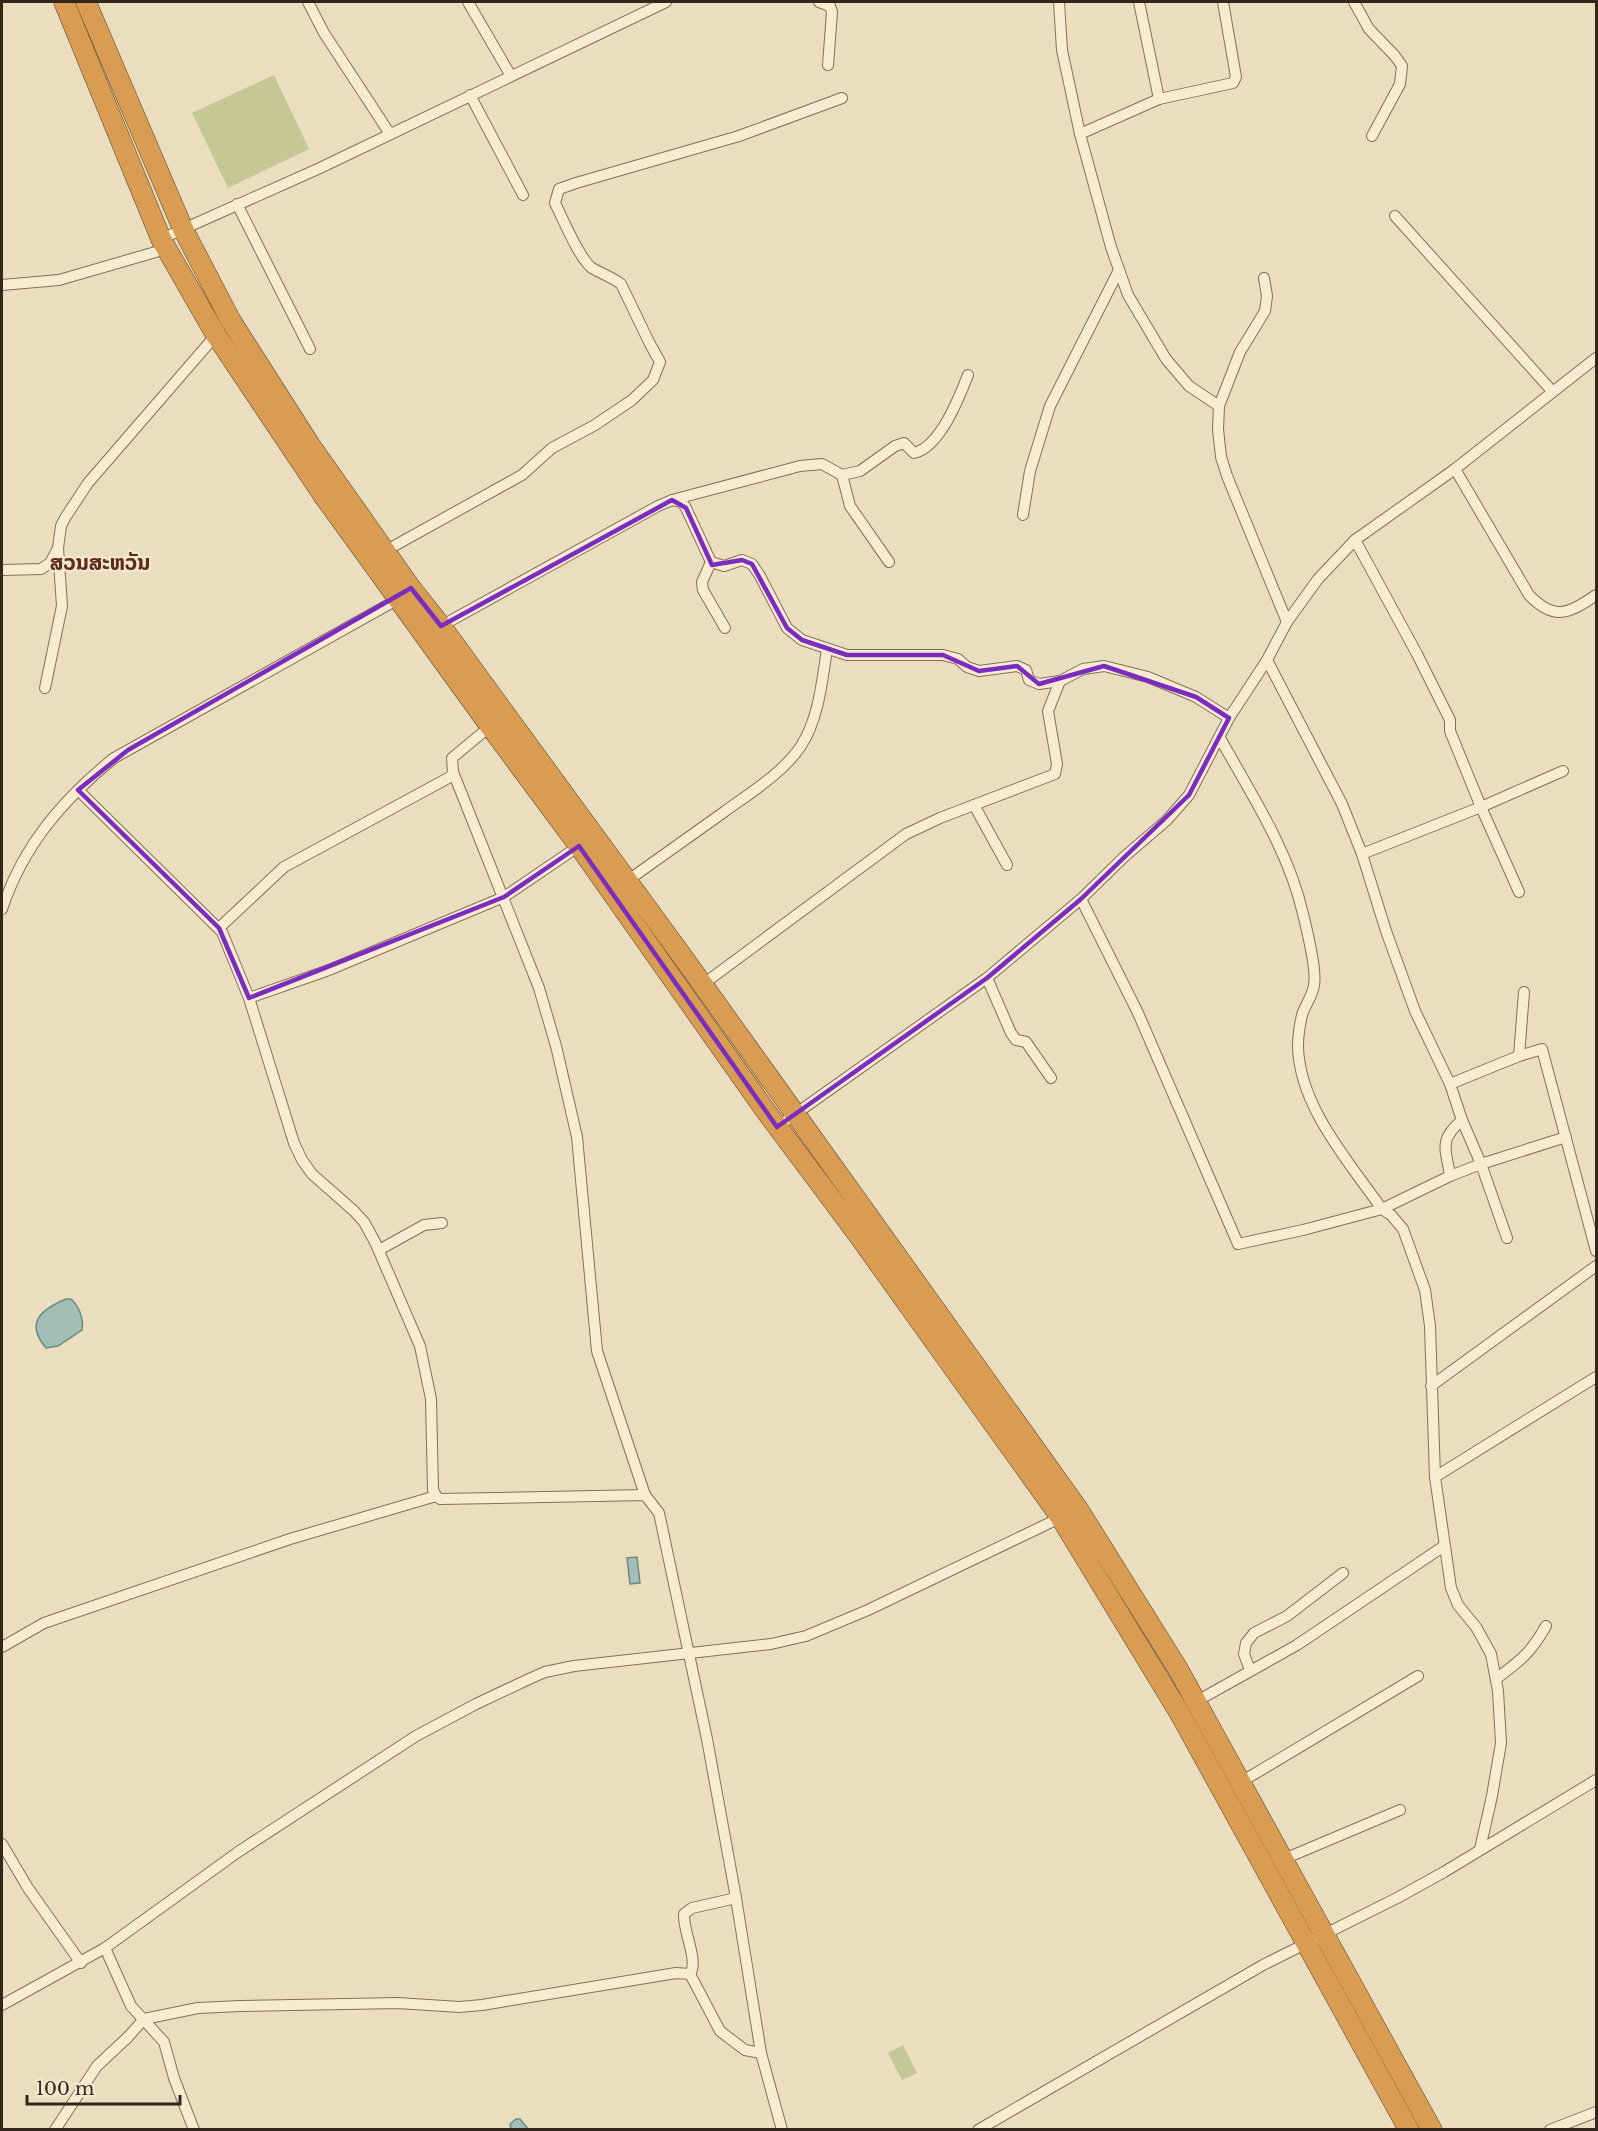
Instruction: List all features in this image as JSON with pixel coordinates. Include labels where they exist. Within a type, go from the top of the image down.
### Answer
[{"type":"highway","points":[[64,2],[164,244],[216,335],[323,495],[405,593],[498,721],[627,881],[702,985],[794,1114],[1178,1669],[1432,2130]]},
{"type":"highway","points":[[86,2],[183,229],[237,330],[310,445],[385,550],[405,593],[441,626],[498,721],[579,846],[777,1127],[1070,1513],[1409,2130]]},
{"type":"highway","points":[[1159,1678],[1178,1669]]},
{"type":"street","points":[[308,2],[324,33],[390,134]]},
{"type":"street","points":[[468,2],[511,76]]},
{"type":"street","points":[[2,285],[59,280],[164,244],[183,229],[320,168],[666,2]]},
{"type":"street","points":[[819,2],[830,6],[832,12],[828,65]]},
{"type":"street","points":[[1059,2],[1062,50],[1080,134],[1128,295],[1166,360],[1189,386],[1219,406]]},
{"type":"street","points":[[1139,2],[1159,99]]},
{"type":"street","points":[[1080,134],[1159,99],[1233,83],[1236,77],[1223,2]]},
{"type":"street","points":[[1354,2],[1370,29],[1402,66],[1400,84],[1372,135]]},
{"type":"street","points":[[470,95],[523,195]]},
{"type":"street","points":[[385,550],[522,475],[552,448],[604,419],[632,400],[654,380],[660,362],[621,284],[613,277],[590,267],[575,243],[555,203],[559,189],[739,136],[842,98]]},
{"type":"street","points":[[237,204],[310,349]]},
{"type":"street","points":[[1395,216],[1552,391]]},
{"type":"street","points":[[1023,515],[1030,471],[1050,406],[1119,270]]},
{"type":"street","points":[[1264,278],[1267,296],[1265,311],[1240,352],[1219,406],[1219,438],[1221,457],[1227,476],[1287,622]]},
{"type":"street","points":[[45,688],[62,606],[58,548],[61,526],[88,483],[216,335]]},
{"type":"street","points":[[777,1127],[987,978],[1080,899],[1167,820],[1189,795],[1229,718],[1267,660],[1287,622],[1317,579],[1355,540],[1455,469],[1596,358]]},
{"type":"street","points":[[441,626],[672,500],[800,466],[822,464],[842,475],[860,471],[904,443],[914,453],[919,452],[934,441],[958,401],[968,375]]},
{"type":"street","points":[[1455,469],[1529,595],[1542,608],[1554,612],[1568,611],[1596,595]]},
{"type":"street","points":[[842,475],[850,506],[889,562]]},
{"type":"street","points":[[672,500],[682,502],[686,508],[711,562],[724,566],[742,560],[752,564],[787,628],[802,640],[847,655],[943,655],[958,659],[967,667],[979,671],[1017,666],[1026,670],[1029,680],[1039,684],[1060,681],[1083,669],[1104,666],[1148,677],[1197,697],[1229,718]]},
{"type":"street","points":[[1355,540],[1450,720],[1450,731],[1519,892]]},
{"type":"street","points":[[2,570],[41,568],[50,562],[58,548]]},
{"type":"street","points":[[711,562],[702,582],[703,590],[724,628]]},
{"type":"street","points":[[2,907],[24,857],[41,831],[78,790],[114,758],[405,593]]},
{"type":"street","points":[[627,881],[756,789],[783,766],[801,746],[822,689],[827,649]]},
{"type":"street","points":[[1267,660],[1341,804],[1362,854],[1386,931],[1415,1011],[1450,1084],[1507,1238]]},
{"type":"street","points":[[702,985],[906,834],[940,818],[1055,774],[1057,764],[1048,711],[1060,681]]},
{"type":"street","points":[[498,721],[452,758],[453,772],[539,988],[566,1083],[580,1163],[597,1351],[645,1495],[659,1513],[690,1653],[736,1898],[761,2053],[782,2130]]},
{"type":"street","points":[[1220,738],[1288,866],[1303,912],[1315,985],[1302,1015],[1298,1045],[1301,1074],[1311,1099],[1332,1138],[1382,1209],[1391,1215],[1403,1229],[1425,1290],[1430,1326],[1435,1477],[1451,1588],[1458,1605],[1476,1628],[1491,1654],[1496,1679],[1501,1743],[1480,1849]]},
{"type":"street","points":[[1362,854],[1481,807],[1563,771]]},
{"type":"street","points":[[219,928],[284,867],[450,777],[453,772]]},
{"type":"street","points":[[78,790],[219,928],[249,998],[294,1143],[302,1160],[312,1174],[364,1222],[379,1250],[420,1347],[431,1399],[433,1490],[436,1496],[440,1499],[645,1495]]},
{"type":"street","points":[[975,805],[1007,865]]},
{"type":"street","points":[[249,998],[329,970],[504,897],[579,846]]},
{"type":"street","points":[[1080,899],[1138,1012],[1238,1244],[1382,1209],[1450,1176],[1566,1137]]},
{"type":"street","points":[[987,978],[1013,1037],[1026,1042],[1051,1078]]},
{"type":"street","points":[[1519,1056],[1524,992]]},
{"type":"street","points":[[1450,1084],[1542,1049],[1596,1251]]},
{"type":"street","points":[[1450,1176],[1445,1147],[1448,1132],[1462,1120]]},
{"type":"street","points":[[379,1250],[424,1225],[442,1222]]},
{"type":"street","points":[[1431,1386],[1596,1266]]},
{"type":"street","points":[[1435,1477],[1596,1377]]},
{"type":"street","points":[[2,1647],[44,1623],[290,1539],[436,1496]]},
{"type":"street","points":[[2,2005],[105,1948],[238,1852],[416,1736],[544,1672],[560,1668],[771,1644],[806,1635],[868,1610],[1070,1513]]},
{"type":"street","points":[[1197,1701],[1297,1645],[1444,1546]]},
{"type":"street","points":[[1250,1670],[1244,1654],[1246,1643],[1254,1633],[1287,1616],[1343,1573]]},
{"type":"street","points":[[1496,1679],[1533,1649],[1546,1626]]},
{"type":"street","points":[[1241,1782],[1418,1676]]},
{"type":"street","points":[[978,2130],[1253,1970],[1397,1899],[1596,1780]]},
{"type":"street","points":[[1284,1859],[1400,1810]]},
{"type":"street","points":[[2,1844],[28,1888],[81,1963]]},
{"type":"street","points":[[690,1974],[693,1961],[686,1936],[684,1914],[692,1908],[736,1898]]},
{"type":"street","points":[[105,1948],[131,2006],[164,2042],[174,2078],[194,2130]]},
{"type":"street","points":[[55,2130],[97,2066],[144,2019],[198,2008],[388,2003],[459,2007],[676,1973],[690,1974],[720,2031],[744,2050],[761,2053]]},
{"type":"street","points":[[1550,2130],[1596,2112]]},
{"type":"highlighted area","points":[[672,500],[686,508],[712,565],[742,560],[752,564],[787,628],[802,640],[847,655],[943,655],[979,671],[1017,666],[1039,684],[1104,666],[1196,697],[1229,718],[1189,795],[1081,899],[987,978],[777,1127],[579,846],[504,897],[249,998],[219,928],[78,790],[128,750],[411,588],[441,626]]},
{"type":"green space","points":[[274,75],[309,149],[228,188],[192,113]]},
{"type":"green space","points":[[903,2045],[917,2073],[902,2080],[888,2053]]},
{"type":"water","points":[[66,1299],[71,1299],[79,1309],[82,1317],[82,1330],[58,1346],[46,1348],[37,1331],[38,1318],[49,1308]]},
{"type":"water","points":[[637,1557],[640,1583],[630,1584],[627,1558]]},
{"type":"water","points":[[520,2119],[528,2129],[511,2129],[510,2124]]},
{"type":"district","name":"ສວນສະຫວັນ","points":[[100,563]]}]
